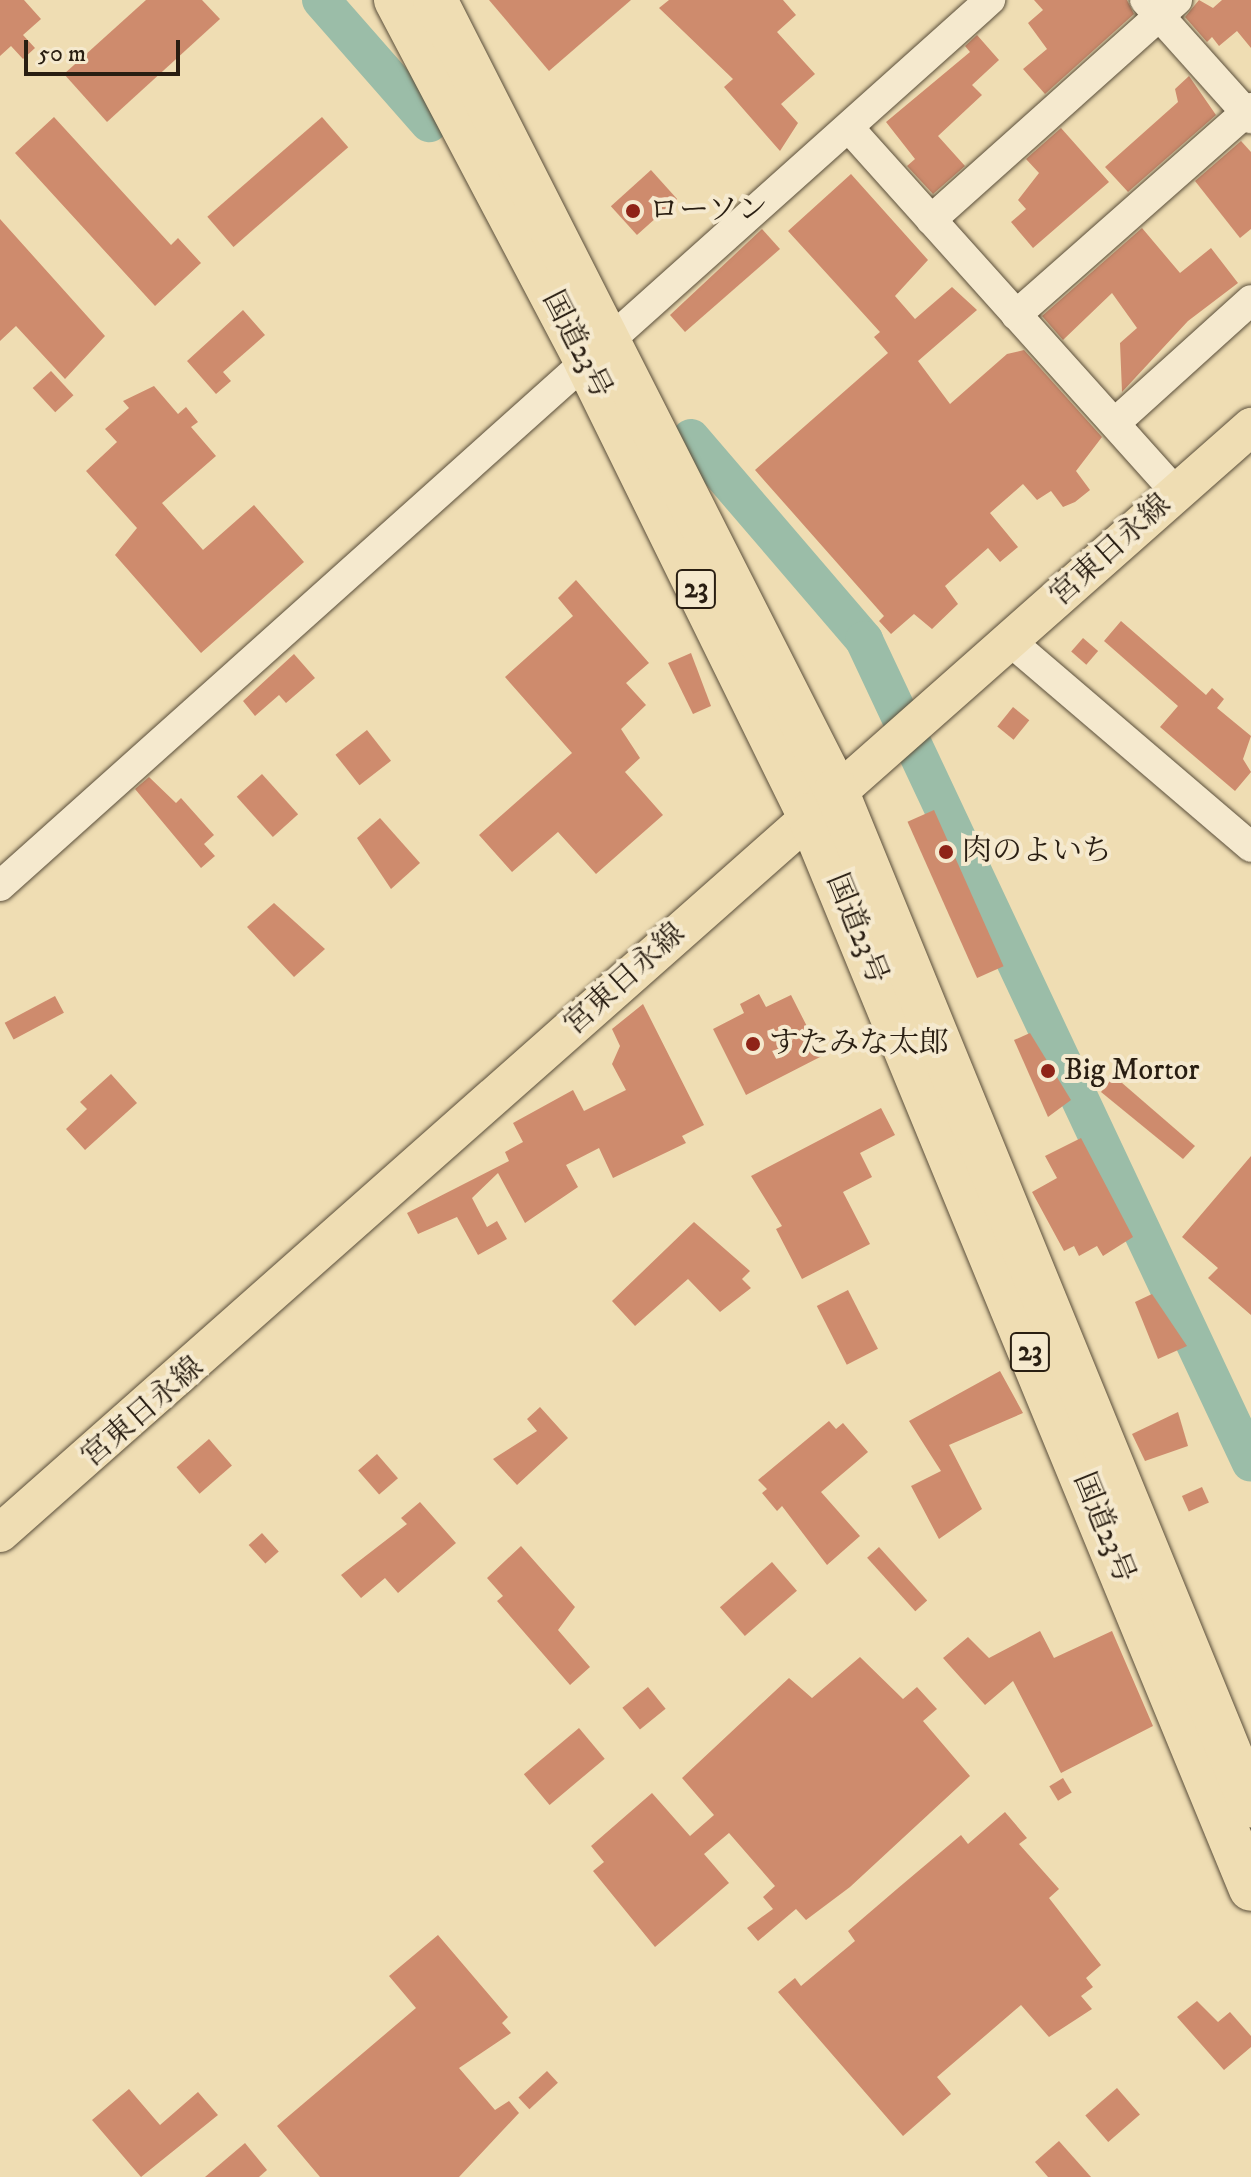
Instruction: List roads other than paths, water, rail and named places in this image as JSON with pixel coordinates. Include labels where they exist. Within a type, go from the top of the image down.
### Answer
[{"type":"highway","name":"国道23号","points":[[396,0],[597,351]]},
{"type":"highway","name":"国道23号","points":[[435,0],[597,351],[822,802],[1251,1805]]},
{"type":"highway","name":"国道23号","points":[[822,802],[1251,1889]]},
{"type":"main road","name":"宮東日永線","points":[[0,1533],[822,802],[1010,641],[1251,427]]},
{"type":"street","points":[[0,886],[849,128],[959,10],[990,0]]},
{"type":"street","points":[[931,220],[1160,5],[1249,113],[1016,315]]},
{"type":"street","points":[[849,128],[1176,493]]},
{"type":"street","points":[[1115,423],[1251,300]]},
{"type":"street","points":[[1010,641],[1251,847]]},
{"type":"waterway","points":[[321,0],[429,123]]},
{"type":"waterway","points":[[691,438],[864,640],[1251,1463]]},
{"type":"place","name":"ローソン","points":[[633,211]]},
{"type":"place","name":"肉のよいち","points":[[946,852]]},
{"type":"place","name":"すたみな太郎","points":[[753,1044]]},
{"type":"place","name":"Big Mortor","points":[[1048,1071]]}]
